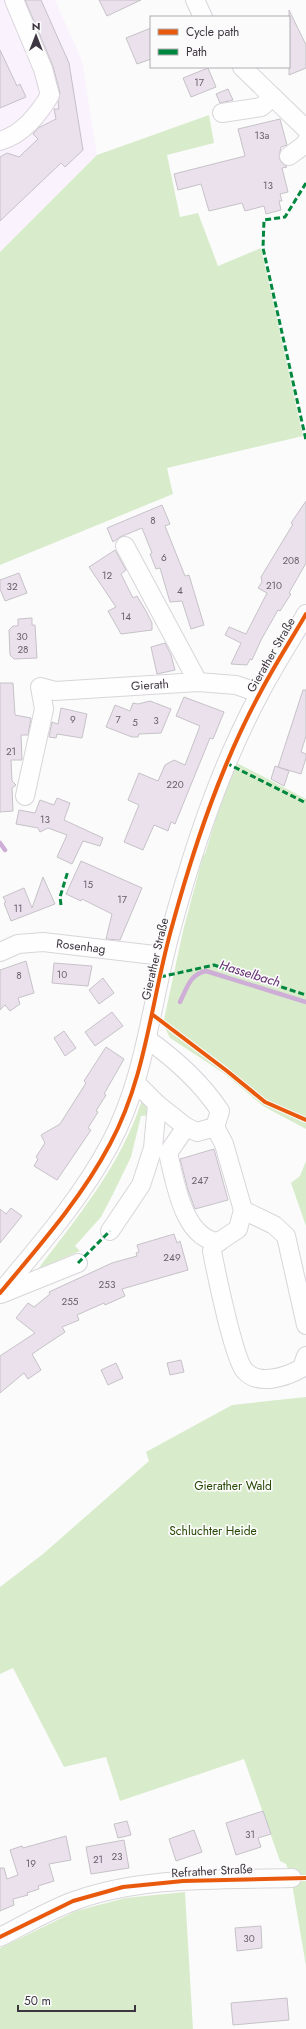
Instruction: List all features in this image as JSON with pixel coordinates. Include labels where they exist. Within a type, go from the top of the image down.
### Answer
[{"type":"street","points":[[0,141],[13,137],[38,114],[50,95],[43,69],[14,0]]},
{"type":"street","points":[[195,0],[203,16]]},
{"type":"street","points":[[243,68],[306,130]]},
{"type":"street","points":[[222,113],[261,107],[273,97]]},
{"type":"street","points":[[289,156],[306,142]]},
{"type":"street","points":[[126,546],[198,682]]},
{"type":"street","name":"Gierather Straße","points":[[0,1294],[74,1203],[111,1144],[136,1082],[147,1039],[164,956],[188,869],[226,763],[259,693],[306,614]]},
{"type":"street","name":"Gierath","points":[[25,796],[44,709],[40,687],[55,691],[198,682],[236,685],[259,693]]},
{"type":"street","name":"Rosenhag","points":[[0,952],[18,944],[43,942],[164,956]]},
{"type":"street","points":[[147,1039],[187,1071],[208,1093],[220,1111],[215,1127],[224,1144],[243,1210],[238,1230],[214,1245],[212,1251],[221,1296],[239,1360],[244,1371],[256,1378],[272,1378],[292,1373],[302,1368],[306,1356]]},
{"type":"street","points":[[136,1082],[157,1104],[186,1127],[197,1132],[215,1127]]},
{"type":"street","points":[[110,1231],[141,1186],[154,1148],[157,1104]]},
{"type":"street","points":[[186,1127],[168,1153],[177,1192],[184,1213],[189,1222],[209,1241],[219,1242]]},
{"type":"street","points":[[243,1210],[274,1224],[286,1236],[306,1325]]},
{"type":"street","name":"Gierather Straße","points":[[0,1294],[78,1263]]},
{"type":"street","name":"Refrather Straße","points":[[0,1937],[73,1901],[122,1887],[183,1882],[292,1878]]},
{"type":"shaded area","points":[[0,0],[55,0],[82,61],[97,155],[0,252]]},
{"type":"green space","points":[[209,115],[214,143],[167,155],[180,217],[198,213],[218,266],[261,248],[303,436],[167,468],[173,494],[0,565],[0,252],[97,155]]},
{"type":"green space","points":[[237,763],[306,799],[306,1129],[263,1106],[225,1074],[170,1038],[163,1024],[183,931],[203,856],[205,854],[222,798]]},
{"type":"green space","points":[[142,1100],[148,1102],[152,1115],[141,1116],[131,1157],[101,1217],[75,1246],[80,1251],[38,1269],[98,1189],[111,1168],[123,1146]]},
{"type":"green space","points":[[306,1161],[306,1226],[291,1183],[300,1176]]},
{"type":"green space","name":"Schluchter Heide","points":[[306,1397],[306,1966],[291,1878],[286,1864],[280,1861],[244,1759],[120,1801],[106,1757],[64,1767],[13,1668],[0,1674],[0,1587],[43,1554],[149,1461],[146,1452],[232,1405]]},
{"type":"green space","points":[[185,1892],[193,2029],[0,2029],[0,1948],[76,1911],[125,1898]]},
{"type":"building","points":[[25,0],[41,0],[69,63],[83,150],[65,167],[61,163],[0,221],[0,157],[7,153],[19,157],[38,139],[33,134],[38,128],[56,119],[54,109],[59,109],[58,101],[60,93],[53,66]]},
{"type":"building","points":[[99,0],[141,0],[107,16]]},
{"type":"building","points":[[289,10],[306,45],[306,68],[289,75],[290,16]]},
{"type":"building","points":[[150,28],[150,59],[137,64],[126,38]]},
{"type":"building","points":[[0,50],[17,86],[20,84],[26,97],[0,108]]},
{"type":"building","points":[[208,68],[216,87],[191,97],[183,78]]},
{"type":"building","points":[[228,89],[233,100],[220,103],[216,94]]},
{"type":"building","points":[[280,119],[287,145],[281,147],[279,157],[281,162],[287,167],[282,168],[288,192],[280,194],[282,201],[279,201],[281,210],[266,214],[264,206],[245,211],[242,203],[209,211],[201,184],[178,190],[174,174],[245,156],[238,129]]},
{"type":"building","points":[[306,501],[306,563],[289,593],[291,594],[280,611],[278,610],[261,640],[252,660],[250,659],[247,665],[231,664],[241,643],[225,635],[229,627],[246,634],[267,593],[258,588],[262,582],[261,577],[293,524],[291,523]]},
{"type":"building","points":[[162,505],[170,524],[165,526],[185,576],[189,575],[204,625],[191,629],[182,601],[170,602],[160,568],[156,569],[150,554],[152,553],[142,528],[120,537],[113,542],[107,528]]},
{"type":"building","points":[[115,550],[126,570],[121,574],[133,598],[137,596],[146,611],[152,623],[152,630],[121,634],[108,611],[116,607],[89,567]]},
{"type":"building","points":[[19,573],[27,593],[5,601],[0,589],[0,580]]},
{"type":"building","points":[[32,618],[32,625],[35,625],[37,658],[14,659],[10,655],[9,630],[13,626],[18,626],[18,619]]},
{"type":"building","points":[[165,643],[171,655],[175,670],[157,674],[151,647]]},
{"type":"building","points":[[0,683],[13,683],[15,715],[31,718],[28,735],[21,735],[22,760],[11,760],[12,781],[16,785],[12,788],[13,811],[0,812]]},
{"type":"building","points":[[303,690],[306,690],[306,736],[301,752],[306,754],[306,758],[301,774],[278,767]]},
{"type":"building","points":[[184,697],[224,712],[213,739],[210,738],[175,824],[171,822],[168,831],[154,825],[143,850],[124,842],[139,805],[128,800],[139,773],[158,781],[165,765],[174,760],[185,765],[200,726],[176,716]]},
{"type":"building","points":[[150,701],[171,709],[161,733],[139,734],[138,737],[132,737],[106,727],[115,705],[130,711],[133,703],[138,704]]},
{"type":"building","points":[[61,708],[87,714],[82,738],[57,734],[56,738],[49,737],[52,722],[58,724]]},
{"type":"building","points":[[275,766],[289,771],[284,786],[271,779]]},
{"type":"building","points":[[57,798],[70,803],[64,820],[103,838],[100,846],[83,841],[72,864],[57,857],[67,835],[48,828],[40,832],[38,828],[16,824],[19,810],[35,813],[40,800],[54,805]]},
{"type":"building","points":[[81,861],[142,888],[120,940],[106,939],[112,914],[82,899],[81,901],[66,894]]},
{"type":"building","points":[[43,877],[55,904],[11,921],[4,903],[6,902],[3,897],[24,888],[32,908]]},
{"type":"building","points":[[26,961],[34,993],[18,998],[20,1004],[10,1011],[5,1005],[0,1010],[0,970]]},
{"type":"building","points":[[54,963],[92,966],[88,986],[52,983]]},
{"type":"building","points":[[103,978],[114,993],[99,1004],[89,990]]},
{"type":"building","points":[[112,1012],[123,1026],[95,1046],[85,1032]]},
{"type":"building","points":[[64,1031],[76,1048],[65,1056],[54,1038]]},
{"type":"building","points":[[106,1047],[124,1059],[104,1094],[106,1095],[96,1111],[98,1112],[88,1128],[91,1130],[57,1180],[34,1166],[38,1159],[36,1157],[45,1143],[41,1135],[60,1124],[86,1083],[84,1081]]},
{"type":"building","points":[[214,1149],[228,1200],[195,1209],[188,1190],[180,1159]]},
{"type":"building","points":[[11,1208],[22,1216],[0,1243],[0,1209],[6,1214]]},
{"type":"building","points":[[174,1234],[177,1243],[180,1241],[188,1270],[122,1289],[125,1296],[105,1305],[104,1303],[77,1315],[79,1320],[62,1327],[65,1332],[32,1354],[41,1370],[28,1379],[24,1373],[0,1393],[0,1356],[35,1333],[16,1318],[28,1303],[34,1307],[50,1294],[49,1292],[112,1263],[137,1256],[136,1253],[139,1252],[137,1245]]},
{"type":"building","points":[[181,1360],[184,1372],[170,1375],[167,1363]]},
{"type":"building","points":[[116,1363],[123,1378],[108,1385],[101,1370]]},
{"type":"building","points":[[263,1811],[271,1834],[258,1838],[261,1847],[236,1855],[226,1823]]},
{"type":"building","points":[[127,1821],[131,1835],[118,1838],[114,1824]]},
{"type":"building","points":[[194,1830],[202,1852],[176,1861],[169,1839]]},
{"type":"building","points":[[66,1836],[71,1860],[49,1864],[54,1881],[38,1886],[39,1889],[27,1893],[28,1895],[13,1899],[14,1905],[0,1911],[0,1868],[4,1868],[7,1879],[18,1875],[10,1850],[22,1846],[23,1848]]},
{"type":"building","points":[[124,1840],[129,1868],[91,1874],[86,1847]]},
{"type":"building","points":[[261,1926],[262,1948],[237,1951],[235,1928]]},
{"type":"building","points":[[287,1998],[289,2020],[233,2025],[231,2003]]},
{"type":"waterway","name":"Hasselbach","points":[[0,843],[5,850]]},
{"type":"waterway","name":"Hasselbach","points":[[180,1002],[193,978],[196,975],[206,971],[306,1002]]},
{"type":"marked path","points":[[306,183],[285,217],[264,220],[263,248],[306,440]]},
{"type":"marked path","points":[[226,763],[306,803]]},
{"type":"marked path","points":[[61,905],[60,897],[68,871]]},
{"type":"marked path","points":[[160,977],[214,965],[306,995]]},
{"type":"marked path","points":[[78,1263],[110,1231]]},
{"type":"cycle path","points":[[0,1293],[73,1203],[99,1164],[122,1119],[140,1066],[164,957],[198,839],[232,750],[260,693],[306,614]]},
{"type":"cycle path","points":[[153,1015],[265,1102],[306,1120]]},
{"type":"cycle path","points":[[0,1937],[73,1901],[123,1887],[183,1881],[306,1878]]},
{"type":"park label","name":"Gierather Wald","points":[[233,1486]]}]
